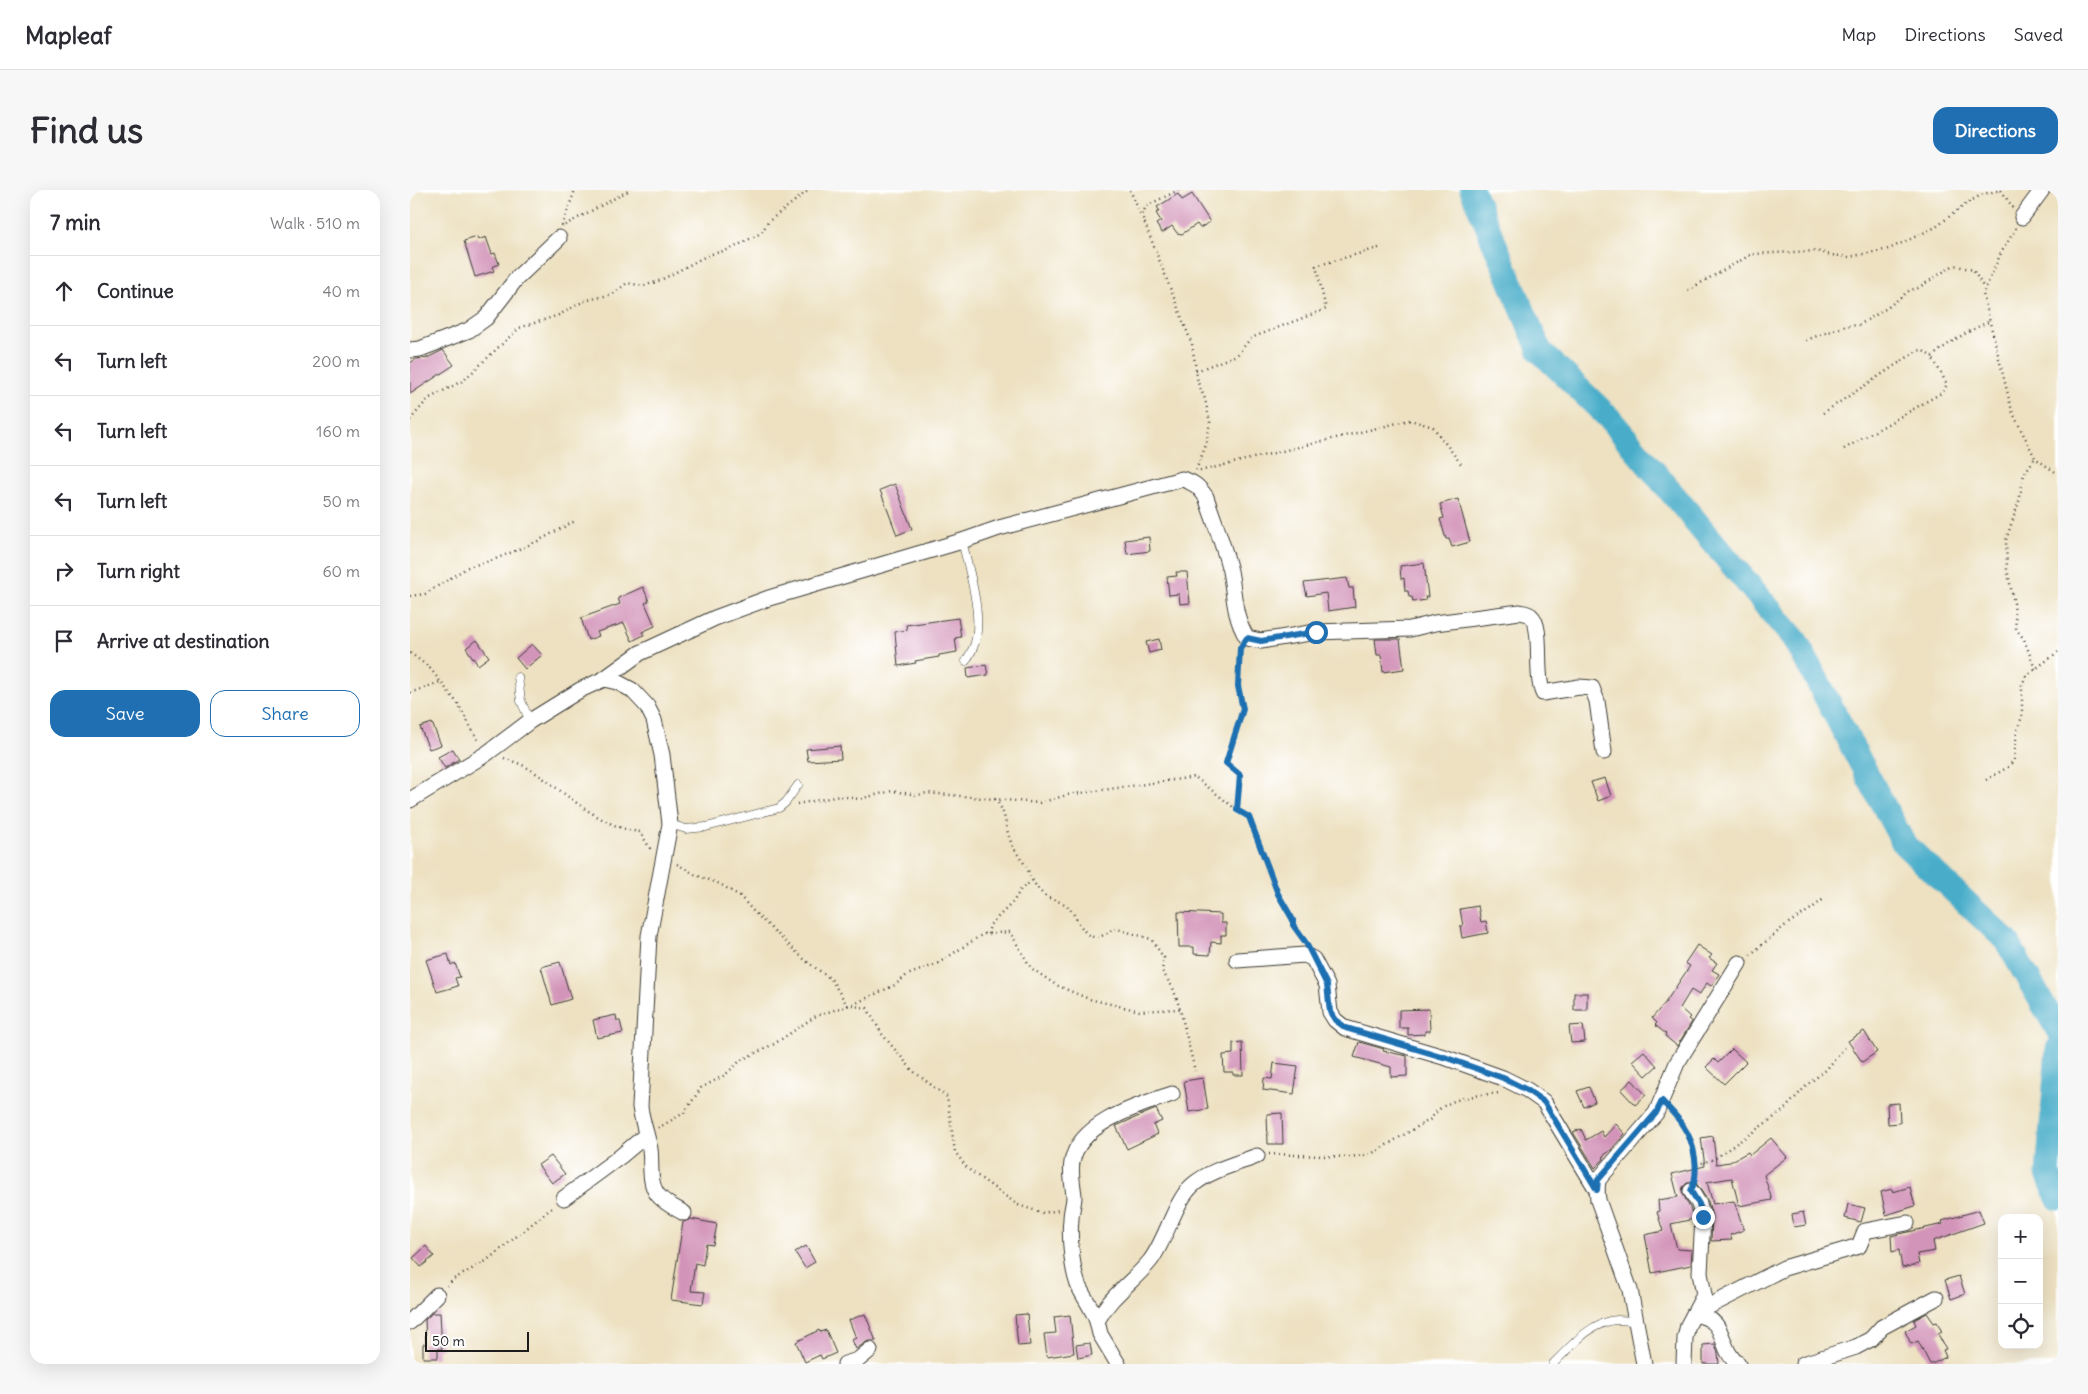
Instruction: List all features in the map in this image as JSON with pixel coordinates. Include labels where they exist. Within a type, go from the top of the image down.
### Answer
[{"type":"street","points":[[2022,217],[2042,190]]},
{"type":"street","points":[[410,350],[420,349],[469,330],[486,318],[502,295],[560,233]]},
{"type":"street","points":[[410,800],[488,753],[530,721],[580,690],[604,679],[640,653],[715,618],[769,598],[962,541],[999,528],[1182,479],[1192,481],[1206,497],[1229,570],[1240,626],[1247,638],[1261,641],[1316,632],[1410,629],[1435,623],[1520,612],[1530,615],[1537,624],[1539,684],[1543,693],[1579,687],[1592,688],[1597,701],[1604,752]]},
{"type":"street","points":[[604,679],[617,682],[632,690],[647,706],[654,720],[662,755],[670,824],[649,936],[640,1107],[650,1149],[652,1182],[656,1194],[684,1213]]},
{"type":"street","points":[[1236,960],[1305,955],[1313,959],[1327,985],[1330,1012],[1335,1020],[1346,1028],[1447,1058],[1503,1078],[1527,1090],[1544,1102],[1597,1190]]},
{"type":"street","points":[[1644,1364],[1638,1322],[1630,1290],[1598,1200],[1598,1180],[1656,1113],[1677,1062],[1739,963]]},
{"type":"street","points":[[1118,1364],[1100,1334],[1091,1306],[1080,1287],[1076,1275],[1070,1221],[1073,1206],[1072,1160],[1078,1148],[1091,1132],[1105,1122],[1127,1110],[1172,1094]]},
{"type":"street","points":[[564,1198],[646,1135]]},
{"type":"street","points":[[1097,1321],[1109,1302],[1151,1259],[1192,1185],[1209,1174],[1256,1156]]},
{"type":"street","points":[[1684,1364],[1685,1338],[1688,1325],[1704,1295],[1700,1273],[1703,1217],[1699,1204],[1691,1191]]},
{"type":"street","points":[[1694,1314],[1784,1268],[1859,1246],[1865,1232],[1907,1223]]},
{"type":"street","points":[[410,1322],[437,1295]]},
{"type":"street","points":[[1803,1364],[1856,1347],[1871,1339],[1882,1327],[1936,1298]]},
{"type":"street","points":[[1694,1314],[1708,1316],[1716,1324],[1732,1359],[1738,1364]]},
{"type":"street","points":[[845,1364],[858,1360],[870,1350]]},
{"type":"lane","points":[[962,541],[971,578],[978,621],[974,647],[966,661]]},
{"type":"lane","points":[[518,677],[521,702],[530,721]]},
{"type":"lane","points":[[670,824],[686,829],[706,827],[779,808],[786,802],[798,785]]},
{"type":"lane","points":[[1553,1364],[1580,1338],[1598,1326],[1616,1320],[1638,1322]]},
{"type":"path","points":[[560,233],[574,190]]},
{"type":"path","points":[[560,233],[630,190]]},
{"type":"path","points":[[410,420],[428,399],[464,380],[519,328],[559,315],[584,301],[613,294],[627,282],[644,286],[662,280],[708,255],[731,249],[760,233],[769,221],[809,190]]},
{"type":"path","points":[[1130,190],[1192,344],[1196,371],[1210,422],[1206,445],[1195,472],[1410,420],[1433,427],[1460,464]]},
{"type":"path","points":[[1142,216],[1146,206],[1179,190]]},
{"type":"path","points":[[1688,290],[1752,254],[1817,251],[1849,257],[1889,249],[1936,227],[1967,203],[1983,194],[2001,190],[2010,205],[2022,217],[2001,253],[1983,294],[2012,410],[2035,458],[2058,474]]},
{"type":"path","points":[[1196,371],[1237,355],[1252,338],[1326,308],[1316,266],[1382,247]]},
{"type":"path","points":[[1806,340],[1845,326],[1859,325],[1887,308],[1910,290],[1918,288],[1954,265],[1973,270],[1984,288]]},
{"type":"path","points":[[1932,357],[1964,333],[1990,321]]},
{"type":"path","points":[[1823,413],[1917,351],[1922,350],[1932,357],[1947,384],[1943,392],[1844,449]]},
{"type":"path","points":[[2035,458],[2024,474],[2019,501],[2006,540],[2007,569],[2014,603],[2016,629],[2024,639],[2035,669]]},
{"type":"path","points":[[410,596],[424,594],[468,567],[492,560],[536,542],[575,521]]},
{"type":"path","points":[[1237,810],[1240,775],[1226,763],[1243,709],[1238,686],[1240,648],[1247,638]]},
{"type":"path","points":[[1986,780],[2008,767],[2014,760],[2016,730],[2022,717],[2022,685],[2026,676],[2058,652]]},
{"type":"path","points":[[410,653],[429,667],[458,704],[488,753],[525,766],[596,816],[628,831],[640,832],[652,852],[663,856],[696,875],[720,884],[740,896],[754,912],[806,961],[831,979],[847,1005],[867,1008],[882,1034],[913,1071],[947,1097],[955,1152],[968,1169],[1018,1205],[1043,1213],[1073,1206]]},
{"type":"path","points":[[410,693],[440,682]]},
{"type":"path","points":[[779,808],[840,796],[859,799],[892,791],[918,795],[927,793],[1039,803],[1067,795],[1195,778],[1249,817],[1278,894],[1313,959]]},
{"type":"path","points":[[994,799],[999,805],[1007,823],[1010,841],[1032,881],[1043,895],[1066,906],[1083,932],[1096,937],[1104,937],[1114,928],[1151,939],[1164,958],[1162,971],[1173,988],[1180,1008],[1195,1071]]},
{"type":"path","points":[[988,934],[990,925],[1013,902],[1021,889],[1032,881]]},
{"type":"path","points":[[1739,963],[1787,924],[1825,898]]},
{"type":"path","points":[[646,1135],[684,1114],[700,1088],[725,1075],[742,1060],[774,1044],[816,1016],[856,1003],[894,985],[906,975],[937,964],[984,934],[1010,932],[1030,968],[1056,985],[1089,999],[1140,1010],[1180,1008]]},
{"type":"path","points":[[1696,1165],[1714,1159],[1783,1112],[1808,1084],[1826,1070],[1846,1046]]},
{"type":"path","points":[[1256,1156],[1274,1154],[1350,1157],[1371,1154],[1431,1119],[1435,1111],[1450,1104],[1472,1096],[1527,1090]]},
{"type":"path","points":[[1662,1101],[1684,1126],[1693,1150],[1696,1165],[1695,1182],[1691,1191]]},
{"type":"path","points":[[437,1295],[454,1279],[486,1260],[564,1198]]},
{"type":"building","points":[[1178,194],[1182,200],[1192,194],[1210,222],[1200,228],[1197,224],[1182,234],[1177,233],[1172,226],[1162,233],[1156,224],[1161,221],[1156,213],[1160,211],[1157,207]]},
{"type":"building","points":[[477,237],[478,240],[486,237],[492,254],[495,253],[499,264],[492,267],[494,271],[475,277],[464,241]]},
{"type":"building","points":[[443,350],[454,365],[410,394],[410,363],[416,359],[425,359]]},
{"type":"building","points":[[895,484],[912,529],[897,535],[880,490]]},
{"type":"building","points":[[1458,499],[1470,542],[1452,547],[1449,539],[1446,539],[1440,519],[1444,518],[1440,504]]},
{"type":"building","points":[[1149,537],[1150,551],[1127,554],[1125,540]]},
{"type":"building","points":[[1424,563],[1428,597],[1425,597],[1426,600],[1413,602],[1412,597],[1409,597],[1408,591],[1405,591],[1404,578],[1401,579],[1400,566]]},
{"type":"building","points":[[1176,572],[1187,572],[1190,603],[1180,604],[1179,594],[1169,595],[1167,577],[1177,576]]},
{"type":"building","points":[[1347,578],[1349,588],[1353,588],[1355,607],[1328,611],[1326,593],[1307,596],[1304,583]]},
{"type":"building","points":[[643,587],[649,601],[645,603],[655,626],[642,632],[644,635],[632,641],[624,623],[597,632],[599,636],[588,640],[581,618],[620,604],[618,598]]},
{"type":"building","points":[[958,618],[961,637],[955,638],[957,652],[898,666],[895,632],[907,630],[906,625]]},
{"type":"building","points":[[1159,639],[1161,650],[1149,653],[1146,642]]},
{"type":"building","points":[[1375,639],[1400,639],[1404,669],[1383,672],[1381,655],[1377,655]]},
{"type":"building","points":[[477,640],[489,657],[478,665],[466,648]]},
{"type":"building","points":[[532,644],[542,655],[525,669],[516,658]]},
{"type":"building","points":[[986,665],[988,675],[968,678],[967,668]]},
{"type":"building","points":[[432,723],[441,745],[429,749],[420,727]]},
{"type":"building","points":[[840,746],[841,759],[808,761],[806,749]]},
{"type":"building","points":[[453,749],[459,759],[445,768],[438,757]]},
{"type":"building","points":[[1605,778],[1611,796],[1598,801],[1591,782]]},
{"type":"building","points":[[1478,906],[1481,922],[1486,921],[1488,933],[1462,938],[1460,926],[1463,926],[1460,909]]},
{"type":"building","points":[[1178,912],[1221,914],[1221,923],[1226,923],[1226,935],[1221,935],[1221,943],[1211,942],[1210,955],[1194,954],[1194,947],[1179,947]]},
{"type":"building","points":[[1697,945],[1712,955],[1709,958],[1717,963],[1712,970],[1719,974],[1711,986],[1707,983],[1699,995],[1691,990],[1680,1008],[1690,1017],[1688,1019],[1692,1022],[1677,1046],[1655,1025],[1657,1023],[1652,1018],[1665,1003],[1690,966],[1685,963]]},
{"type":"building","points":[[448,954],[451,965],[455,963],[460,977],[455,978],[458,986],[437,992],[426,960]]},
{"type":"building","points":[[560,962],[571,999],[552,1005],[541,967]]},
{"type":"building","points":[[1574,993],[1587,993],[1587,1010],[1574,1010]]},
{"type":"building","points":[[1429,1009],[1430,1031],[1425,1031],[1425,1034],[1408,1035],[1408,1028],[1399,1028],[1399,1010]]},
{"type":"building","points":[[616,1015],[617,1021],[620,1021],[623,1033],[597,1038],[593,1020]]},
{"type":"building","points":[[1583,1025],[1585,1042],[1571,1043],[1569,1026]]},
{"type":"building","points":[[1864,1031],[1877,1052],[1862,1062],[1848,1041]]},
{"type":"building","points":[[1242,1042],[1243,1075],[1233,1075],[1233,1072],[1224,1072],[1223,1055],[1233,1054],[1233,1043]]},
{"type":"building","points":[[1359,1042],[1384,1049],[1383,1051],[1407,1056],[1407,1076],[1391,1077],[1391,1067],[1354,1057]]},
{"type":"building","points":[[1732,1049],[1746,1062],[1724,1084],[1706,1067],[1714,1059],[1718,1063]]},
{"type":"building","points":[[1644,1051],[1657,1066],[1646,1076],[1632,1061]]},
{"type":"building","points":[[1274,1063],[1298,1066],[1294,1094],[1263,1090],[1264,1078],[1272,1079]]},
{"type":"building","points":[[1203,1078],[1208,1109],[1189,1112],[1184,1081]]},
{"type":"building","points":[[1632,1080],[1646,1095],[1635,1105],[1621,1090]]},
{"type":"building","points":[[1589,1087],[1595,1102],[1584,1107],[1577,1091]]},
{"type":"building","points":[[1899,1103],[1900,1123],[1888,1124],[1887,1104]]},
{"type":"building","points":[[1156,1109],[1162,1121],[1153,1125],[1158,1134],[1127,1149],[1116,1126]]},
{"type":"building","points":[[1282,1113],[1283,1144],[1268,1144],[1267,1114]]},
{"type":"building","points":[[1616,1124],[1625,1134],[1603,1156],[1604,1159],[1595,1168],[1573,1132],[1581,1129],[1586,1140],[1601,1131],[1604,1137]]},
{"type":"building","points":[[1713,1136],[1716,1164],[1730,1162],[1748,1152],[1750,1155],[1771,1138],[1787,1157],[1764,1175],[1772,1200],[1739,1206],[1732,1178],[1707,1182],[1713,1204],[1734,1201],[1744,1230],[1730,1235],[1732,1240],[1711,1241],[1712,1217],[1708,1201],[1696,1183],[1687,1183],[1683,1187],[1682,1192],[1694,1219],[1671,1224],[1677,1249],[1692,1250],[1691,1265],[1652,1273],[1645,1235],[1663,1231],[1657,1212],[1659,1211],[1658,1200],[1678,1197],[1672,1174],[1705,1166],[1701,1138]]},
{"type":"building","points":[[551,1156],[565,1174],[552,1183],[538,1165]]},
{"type":"building","points":[[1910,1187],[1915,1206],[1886,1215],[1881,1192],[1892,1189],[1893,1192]]},
{"type":"building","points":[[1848,1204],[1865,1208],[1861,1222],[1845,1218]]},
{"type":"building","points":[[1979,1210],[1984,1223],[1933,1241],[1935,1251],[1917,1254],[1919,1264],[1902,1268],[1899,1250],[1892,1252],[1891,1236],[1943,1224],[1942,1221]]},
{"type":"building","points":[[1803,1212],[1806,1225],[1794,1227],[1792,1214]]},
{"type":"building","points":[[691,1219],[717,1224],[713,1245],[706,1244],[703,1265],[695,1263],[691,1291],[705,1292],[703,1304],[671,1300],[683,1222]]},
{"type":"building","points":[[426,1246],[434,1256],[421,1267],[413,1258]]},
{"type":"building","points":[[806,1246],[815,1262],[805,1268],[795,1252]]},
{"type":"building","points":[[1959,1276],[1965,1294],[1951,1299],[1945,1280]]},
{"type":"building","points":[[432,1313],[440,1313],[442,1349],[438,1349],[438,1358],[423,1358],[423,1344],[426,1344],[425,1320]]},
{"type":"building","points":[[1927,1313],[1934,1323],[1937,1322],[1942,1332],[1938,1334],[1946,1349],[1943,1350],[1946,1357],[1932,1364],[1930,1364],[1918,1341],[1911,1344],[1905,1331],[1916,1325],[1914,1320]]},
{"type":"building","points":[[865,1314],[876,1341],[868,1341],[856,1349],[852,1340],[856,1338],[849,1320]]},
{"type":"building","points":[[1027,1314],[1030,1345],[1018,1346],[1015,1315]]},
{"type":"building","points":[[1070,1315],[1074,1353],[1047,1357],[1044,1334],[1056,1333],[1054,1317]]},
{"type":"building","points":[[819,1330],[820,1332],[826,1330],[836,1353],[822,1359],[820,1355],[805,1362],[796,1342]]},
{"type":"building","points":[[1090,1343],[1092,1355],[1078,1358],[1076,1345]]},
{"type":"building","points":[[1715,1344],[1719,1364],[1703,1364],[1703,1345]]},
{"type":"waterway","points":[[1472,190],[1540,351],[1609,418],[1796,641],[1904,844],[2006,940],[2058,1030]]},
{"type":"waterway","points":[[2058,1049],[2048,1174],[2058,1198]]},
{"type":"route","points":[[1316,632],[1261,641],[1247,638],[1240,648],[1238,686],[1243,709],[1226,763],[1240,775],[1237,810],[1249,817],[1278,894],[1327,985],[1330,1012],[1335,1020],[1346,1028],[1447,1058],[1503,1078],[1527,1090],[1544,1102],[1597,1190],[1598,1180],[1656,1113],[1662,1101],[1684,1126],[1693,1150],[1696,1165],[1695,1182],[1691,1191],[1699,1204],[1703,1217]]}]
